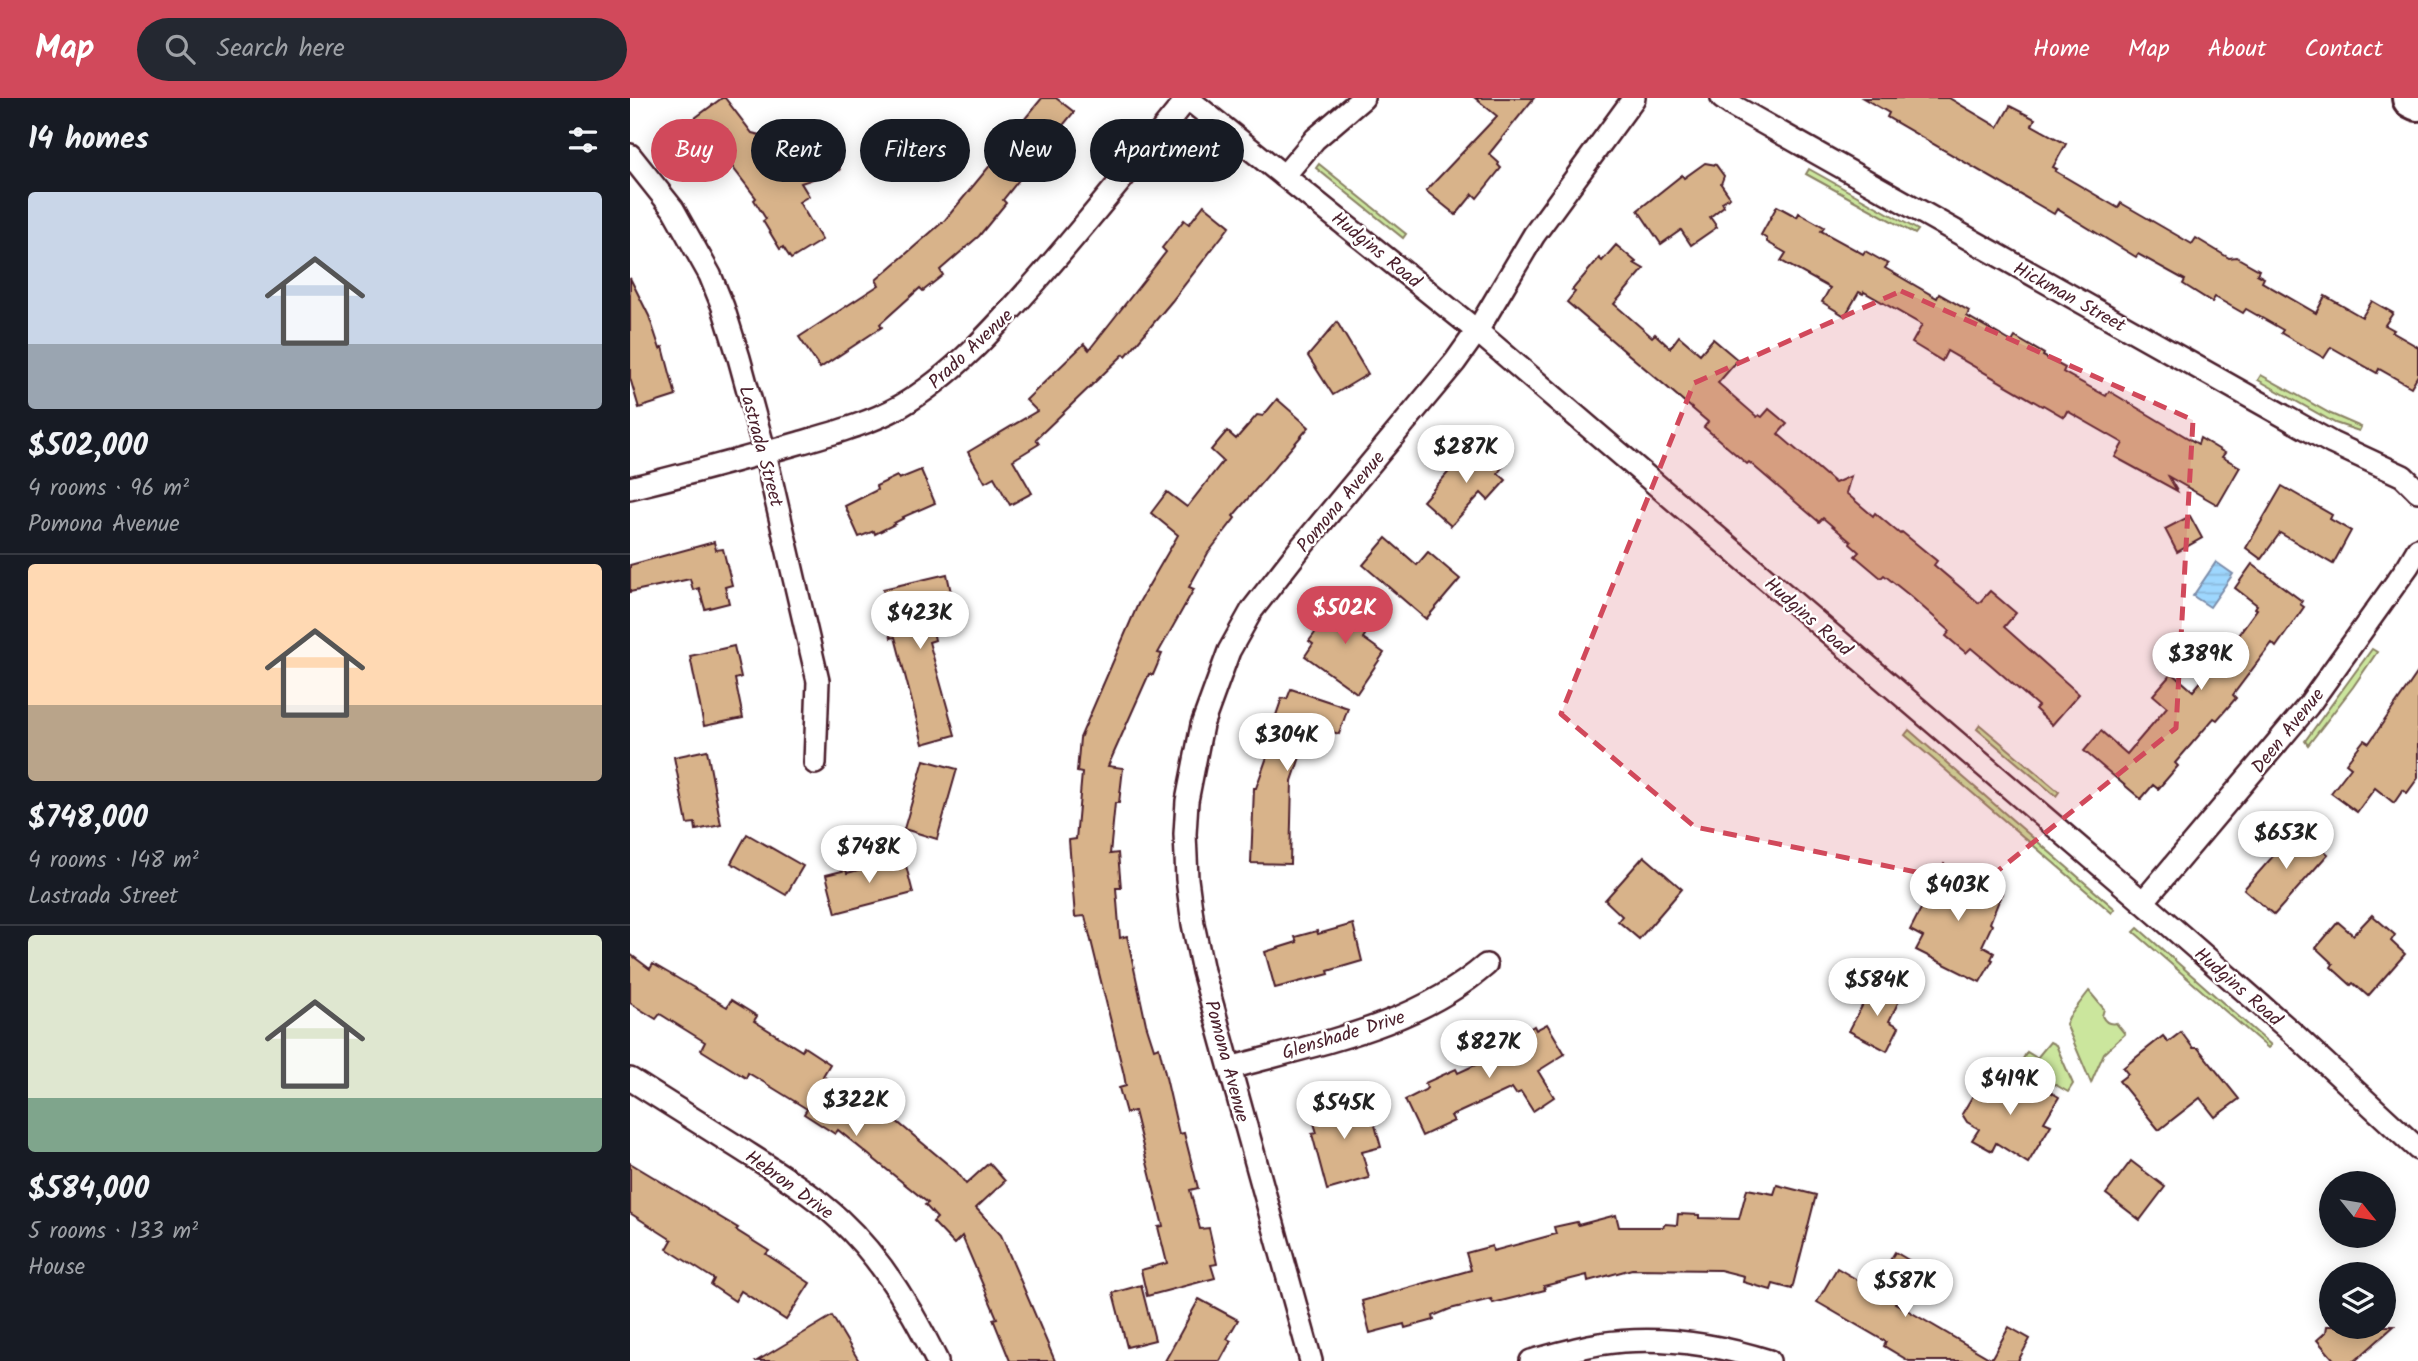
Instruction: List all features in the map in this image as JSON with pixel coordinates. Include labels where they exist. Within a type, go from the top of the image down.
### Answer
[{"type":"highway","points":[[2412,98],[2418,101]]},
{"type":"street","name":"Hudgins Road","points":[[1187,98],[1477,331],[2143,902],[2295,1035],[2418,1149]]},
{"type":"street","name":"Prado Avenue","points":[[630,488],[765,453],[871,421],[909,400],[960,362],[998,325],[1069,244],[1187,98]]},
{"type":"street","points":[[1284,176],[1333,121],[1363,98]]},
{"type":"street","name":"Pomona Avenue","points":[[1311,1361],[1203,971],[1193,924],[1185,834],[1187,801],[1202,725],[1229,652],[1252,610],[1477,331],[1534,235],[1634,98]]},
{"type":"street","name":"Hickman Street","points":[[1722,98],[2332,443],[2403,476],[2418,491]]},
{"type":"street","name":"Lastrada Street","points":[[630,155],[673,209],[710,275],[739,358],[765,453],[818,681],[815,763]]},
{"type":"street","name":"Deen Avenue","points":[[2143,902],[2308,706],[2418,549]]},
{"type":"street","name":"Glenshade Drive","points":[[1230,1068],[1386,1023],[1436,1001],[1486,965]]},
{"type":"street","name":"Hebron Drive","points":[[630,1079],[815,1198],[839,1220],[864,1245],[889,1277],[911,1311],[937,1361]]},
{"type":"street","points":[[1531,1361],[1601,1344],[1654,1341],[1710,1345],[1769,1361]]},
{"type":"highlighted area","points":[[1901,291],[2193,420],[2176,728],[1980,885],[1695,827],[1561,714],[1694,383]]},
{"type":"green space","points":[[1319,164],[1406,234],[1403,238],[1316,168]]},
{"type":"green space","points":[[1809,169],[1918,230],[1915,234],[1806,174]]},
{"type":"green space","points":[[2261,375],[2331,414],[2361,427],[2359,431],[2335,423],[2258,380]]},
{"type":"green space","points":[[2372,649],[2377,652],[2308,745],[2305,741]]},
{"type":"green space","points":[[1980,725],[2059,792],[2056,796],[1977,729]]},
{"type":"green space","points":[[1909,730],[2115,909],[2112,913],[1905,735]]},
{"type":"green space","points":[[2138,928],[2271,1045],[2268,1048],[2134,932]]},
{"type":"green space","points":[[2089,991],[2104,1009],[2104,1020],[2116,1023],[2125,1034],[2104,1053],[2091,1083],[2066,1024]]},
{"type":"green space","points":[[2050,1042],[2056,1045],[2073,1084],[2068,1092],[2020,1064],[2027,1052],[2037,1058]]},
{"type":"water","points":[[2216,562],[2233,574],[2210,607],[2193,596]]},
{"type":"building","points":[[725,98],[751,132],[751,182],[804,182],[801,183],[809,196],[799,202],[822,240],[791,259],[783,247],[780,249],[763,221],[766,219],[754,200],[756,198],[737,173],[737,119],[695,118]]},
{"type":"building","points":[[1042,98],[1056,98],[1074,112],[1068,119],[1025,119]]},
{"type":"building","points":[[1475,98],[1534,98],[1489,154],[1501,168],[1477,198],[1473,194],[1456,215],[1426,191],[1497,116]]},
{"type":"building","points":[[1863,98],[1949,98],[1998,127],[2010,106],[2035,119],[2032,125],[2066,144],[2053,167],[2057,169],[2055,171],[2118,208],[2121,203],[2192,244],[2196,238],[2229,258],[2236,257],[2259,270],[2257,274],[2264,278],[2262,282],[2316,313],[2325,296],[2362,317],[2372,301],[2393,313],[2385,325],[2418,347],[2418,375],[2411,387],[2379,369],[2377,373],[2331,347],[2324,358],[2246,309],[2243,313],[2215,297],[2212,302],[2183,284],[2185,280],[2138,254],[2136,257],[2057,209],[2054,214],[1887,117],[1889,113]]},
{"type":"building","points":[[1705,163],[1716,165],[1724,176],[1721,184],[1730,197],[1722,202],[1724,206],[1710,217],[1717,227],[1691,245],[1681,230],[1661,244],[1638,210],[1682,175],[1684,178]]},
{"type":"building","points":[[984,173],[984,182],[1017,182],[1003,200],[1006,203],[979,236],[940,270],[943,275],[923,291],[920,288],[880,324],[882,327],[820,368],[799,337],[879,285],[876,280],[945,220]]},
{"type":"building","points":[[1204,205],[1230,226],[1126,356],[1124,354],[1036,439],[1039,444],[1013,460],[1032,493],[1010,505],[994,477],[985,482],[968,452],[1037,411],[1026,400],[1084,344],[1089,350],[1166,252],[1162,248],[1184,220],[1189,224]]},
{"type":"building","points":[[1777,206],[1797,217],[1799,213],[1824,227],[1821,231],[1888,264],[1885,268],[1937,298],[1939,294],[1969,311],[1967,316],[2012,342],[2015,337],[2065,368],[2063,372],[2106,396],[2109,391],[2198,444],[2200,438],[2225,453],[2222,457],[2240,467],[2218,505],[2169,477],[2177,491],[2115,457],[2123,443],[2067,411],[2064,417],[2042,406],[1947,351],[1942,361],[1912,343],[1922,325],[1864,292],[1859,292],[1845,316],[1822,302],[1830,288],[1781,261],[1786,253],[1767,242],[1761,235]]},
{"type":"building","points":[[1616,245],[1644,269],[1614,304],[1652,337],[1655,334],[1670,348],[1679,336],[1700,354],[1713,339],[1738,360],[1718,383],[1757,417],[1762,417],[1769,409],[1787,424],[1778,434],[1835,483],[1851,476],[1846,493],[1873,516],[1875,513],[1900,534],[1902,532],[1937,561],[1934,565],[1979,603],[1990,591],[2016,613],[2004,627],[2079,694],[2052,725],[2035,709],[2038,706],[1990,664],[1971,648],[1966,653],[1946,636],[1950,631],[1909,595],[1884,575],[1881,578],[1855,556],[1859,552],[1851,542],[1823,518],[1819,522],[1749,462],[1747,464],[1704,427],[1708,422],[1567,302],[1575,292],[1572,290],[1599,258],[1602,261]]},
{"type":"building","points":[[630,278],[649,316],[660,349],[663,347],[676,396],[639,408],[630,378]]},
{"type":"building","points":[[1337,322],[1368,374],[1333,395],[1308,356]]},
{"type":"building","points":[[1277,399],[1309,427],[1233,516],[1235,518],[1208,553],[1189,587],[1194,589],[1158,653],[1162,654],[1153,675],[1149,674],[1108,766],[1123,768],[1119,803],[1115,803],[1110,854],[1118,853],[1121,888],[1116,888],[1120,938],[1127,936],[1146,1024],[1154,1049],[1159,1047],[1179,1134],[1184,1133],[1198,1188],[1190,1190],[1200,1229],[1209,1228],[1217,1264],[1211,1265],[1215,1278],[1147,1296],[1141,1270],[1167,1263],[1158,1227],[1163,1226],[1134,1111],[1126,1113],[1119,1088],[1126,1086],[1124,1075],[1085,916],[1075,917],[1069,840],[1076,839],[1082,773],[1077,772],[1080,738],[1138,604],[1178,535],[1151,513],[1167,492],[1187,507],[1223,461],[1211,450],[1227,431],[1236,439],[1257,415],[1263,416]]},
{"type":"building","points":[[1479,443],[1504,465],[1498,473],[1506,480],[1488,500],[1481,493],[1451,526],[1423,501],[1460,459],[1463,461]]},
{"type":"building","points":[[921,470],[935,503],[903,517],[875,534],[874,531],[859,537],[845,506],[877,490],[876,486],[897,476],[899,479]]},
{"type":"building","points":[[2282,486],[2332,515],[2330,519],[2351,531],[2333,564],[2280,533],[2261,559],[2246,548]]},
{"type":"building","points":[[2190,516],[2202,538],[2177,552],[2165,529]]},
{"type":"building","points":[[1386,538],[1417,565],[1428,552],[1460,579],[1426,619],[1363,565]]},
{"type":"building","points":[[714,542],[716,550],[723,549],[732,585],[725,587],[729,603],[705,609],[699,588],[693,590],[690,579],[630,592],[630,565]]},
{"type":"building","points":[[2252,564],[2302,601],[2300,604],[2304,607],[2276,647],[2272,643],[2233,695],[2236,698],[2217,720],[2214,718],[2175,763],[2178,766],[2158,789],[2153,785],[2141,799],[2084,751],[2101,731],[2127,754],[2167,707],[2153,695],[2172,673],[2193,691],[2257,609],[2257,605],[2235,588]]},
{"type":"building","points":[[947,574],[952,597],[927,603],[935,640],[929,642],[955,735],[923,744],[895,637],[891,638],[882,603],[886,602],[883,589]]},
{"type":"building","points":[[1342,597],[1375,620],[1363,638],[1384,653],[1357,693],[1305,656],[1313,644],[1309,641]]},
{"type":"building","points":[[734,646],[741,677],[735,679],[743,718],[704,726],[690,656]]},
{"type":"building","points":[[2418,672],[2418,778],[2407,793],[2403,790],[2394,803],[2375,788],[2357,812],[2331,793],[2351,767],[2346,763],[2364,740],[2369,743]]},
{"type":"building","points":[[1291,689],[1348,708],[1339,734],[1314,726],[1305,752],[1302,751],[1292,781],[1290,864],[1251,863],[1254,788],[1278,726],[1273,724],[1282,698],[1287,699]]},
{"type":"building","points":[[707,750],[721,825],[696,830],[695,823],[687,824],[674,757]]},
{"type":"building","points":[[924,760],[957,769],[937,839],[904,829]]},
{"type":"building","points":[[2298,828],[2328,854],[2274,915],[2244,889]]},
{"type":"building","points":[[747,834],[803,866],[786,895],[731,863]]},
{"type":"building","points":[[1644,856],[1682,889],[1639,939],[1618,921],[1622,916],[1605,900]]},
{"type":"building","points":[[904,858],[913,893],[836,913],[826,875],[846,870],[847,873]]},
{"type":"building","points":[[1944,864],[2002,893],[1982,946],[1994,953],[1991,959],[1993,960],[1980,982],[1916,950],[1923,937],[1910,930]]},
{"type":"building","points":[[2372,915],[2395,935],[2391,941],[2405,954],[2368,996],[2331,967],[2333,964],[2316,948],[2338,922],[2353,935]]},
{"type":"building","points":[[1353,924],[1362,961],[1328,971],[1329,974],[1275,988],[1265,952],[1297,942],[1295,937],[1317,931],[1318,934]]},
{"type":"building","points":[[630,954],[650,969],[653,964],[727,1007],[731,1000],[757,1016],[754,1021],[802,1051],[804,1047],[830,1064],[823,1076],[873,1110],[877,1105],[957,1172],[966,1184],[989,1163],[1005,1181],[976,1208],[1001,1235],[1055,1361],[1010,1361],[993,1319],[997,1318],[962,1236],[954,1244],[933,1222],[937,1218],[925,1205],[928,1203],[838,1130],[835,1134],[804,1114],[807,1109],[748,1073],[746,1078],[701,1050],[705,1042],[660,1014],[656,1019],[630,1003]]},
{"type":"building","points":[[1874,983],[1901,997],[1889,1021],[1899,1027],[1887,1051],[1849,1031]]},
{"type":"building","points":[[1547,1024],[1565,1054],[1538,1071],[1554,1097],[1533,1111],[1521,1092],[1516,1094],[1512,1088],[1451,1116],[1454,1121],[1422,1136],[1405,1100],[1425,1090],[1425,1083],[1456,1069],[1458,1073],[1486,1060],[1504,1049],[1502,1046],[1534,1026],[1536,1030]]},
{"type":"building","points":[[2181,1032],[2193,1048],[2198,1048],[2239,1099],[2215,1117],[2200,1098],[2159,1130],[2119,1081],[2128,1074],[2123,1068],[2163,1036],[2168,1042]]},
{"type":"building","points":[[1984,1077],[1997,1085],[2000,1079],[2026,1094],[2033,1082],[2059,1097],[2044,1122],[2051,1125],[2028,1163],[1996,1143],[1992,1151],[1972,1140],[1979,1129],[1967,1122],[1962,1114]]},
{"type":"building","points":[[1367,1096],[1381,1147],[1362,1152],[1369,1178],[1327,1190],[1312,1134],[1317,1133],[1310,1110]]},
{"type":"building","points":[[2131,1161],[2165,1187],[2140,1220],[2106,1194]]},
{"type":"building","points":[[630,1163],[738,1228],[736,1230],[769,1251],[766,1254],[810,1283],[786,1320],[741,1291],[735,1301],[711,1285],[714,1279],[667,1249],[672,1240],[630,1213]]},
{"type":"building","points":[[1777,1185],[1816,1195],[1792,1289],[1773,1284],[1771,1290],[1743,1282],[1744,1276],[1720,1270],[1632,1269],[1588,1281],[1587,1275],[1544,1286],[1545,1290],[1493,1303],[1491,1299],[1450,1309],[1433,1316],[1434,1320],[1405,1328],[1404,1324],[1370,1333],[1362,1301],[1471,1270],[1466,1253],[1492,1246],[1493,1251],[1556,1234],[1554,1227],[1577,1222],[1578,1225],[1616,1215],[1619,1227],[1677,1225],[1678,1214],[1699,1215],[1699,1218],[1739,1219],[1747,1189],[1774,1194]]},
{"type":"building","points":[[1895,1252],[1917,1265],[1895,1303],[1991,1359],[2009,1327],[2030,1339],[2018,1361],[1909,1361],[1884,1346],[1886,1342],[1817,1302],[1837,1268],[1873,1289]]},
{"type":"building","points":[[1141,1285],[1155,1340],[1127,1347],[1113,1293]]},
{"type":"building","points":[[1199,1299],[1238,1320],[1227,1339],[1231,1341],[1220,1361],[1165,1361]]},
{"type":"building","points":[[832,1316],[859,1361],[757,1361]]},
{"type":"building","points":[[2380,1339],[2355,1361],[2335,1361],[2317,1340]]}]
